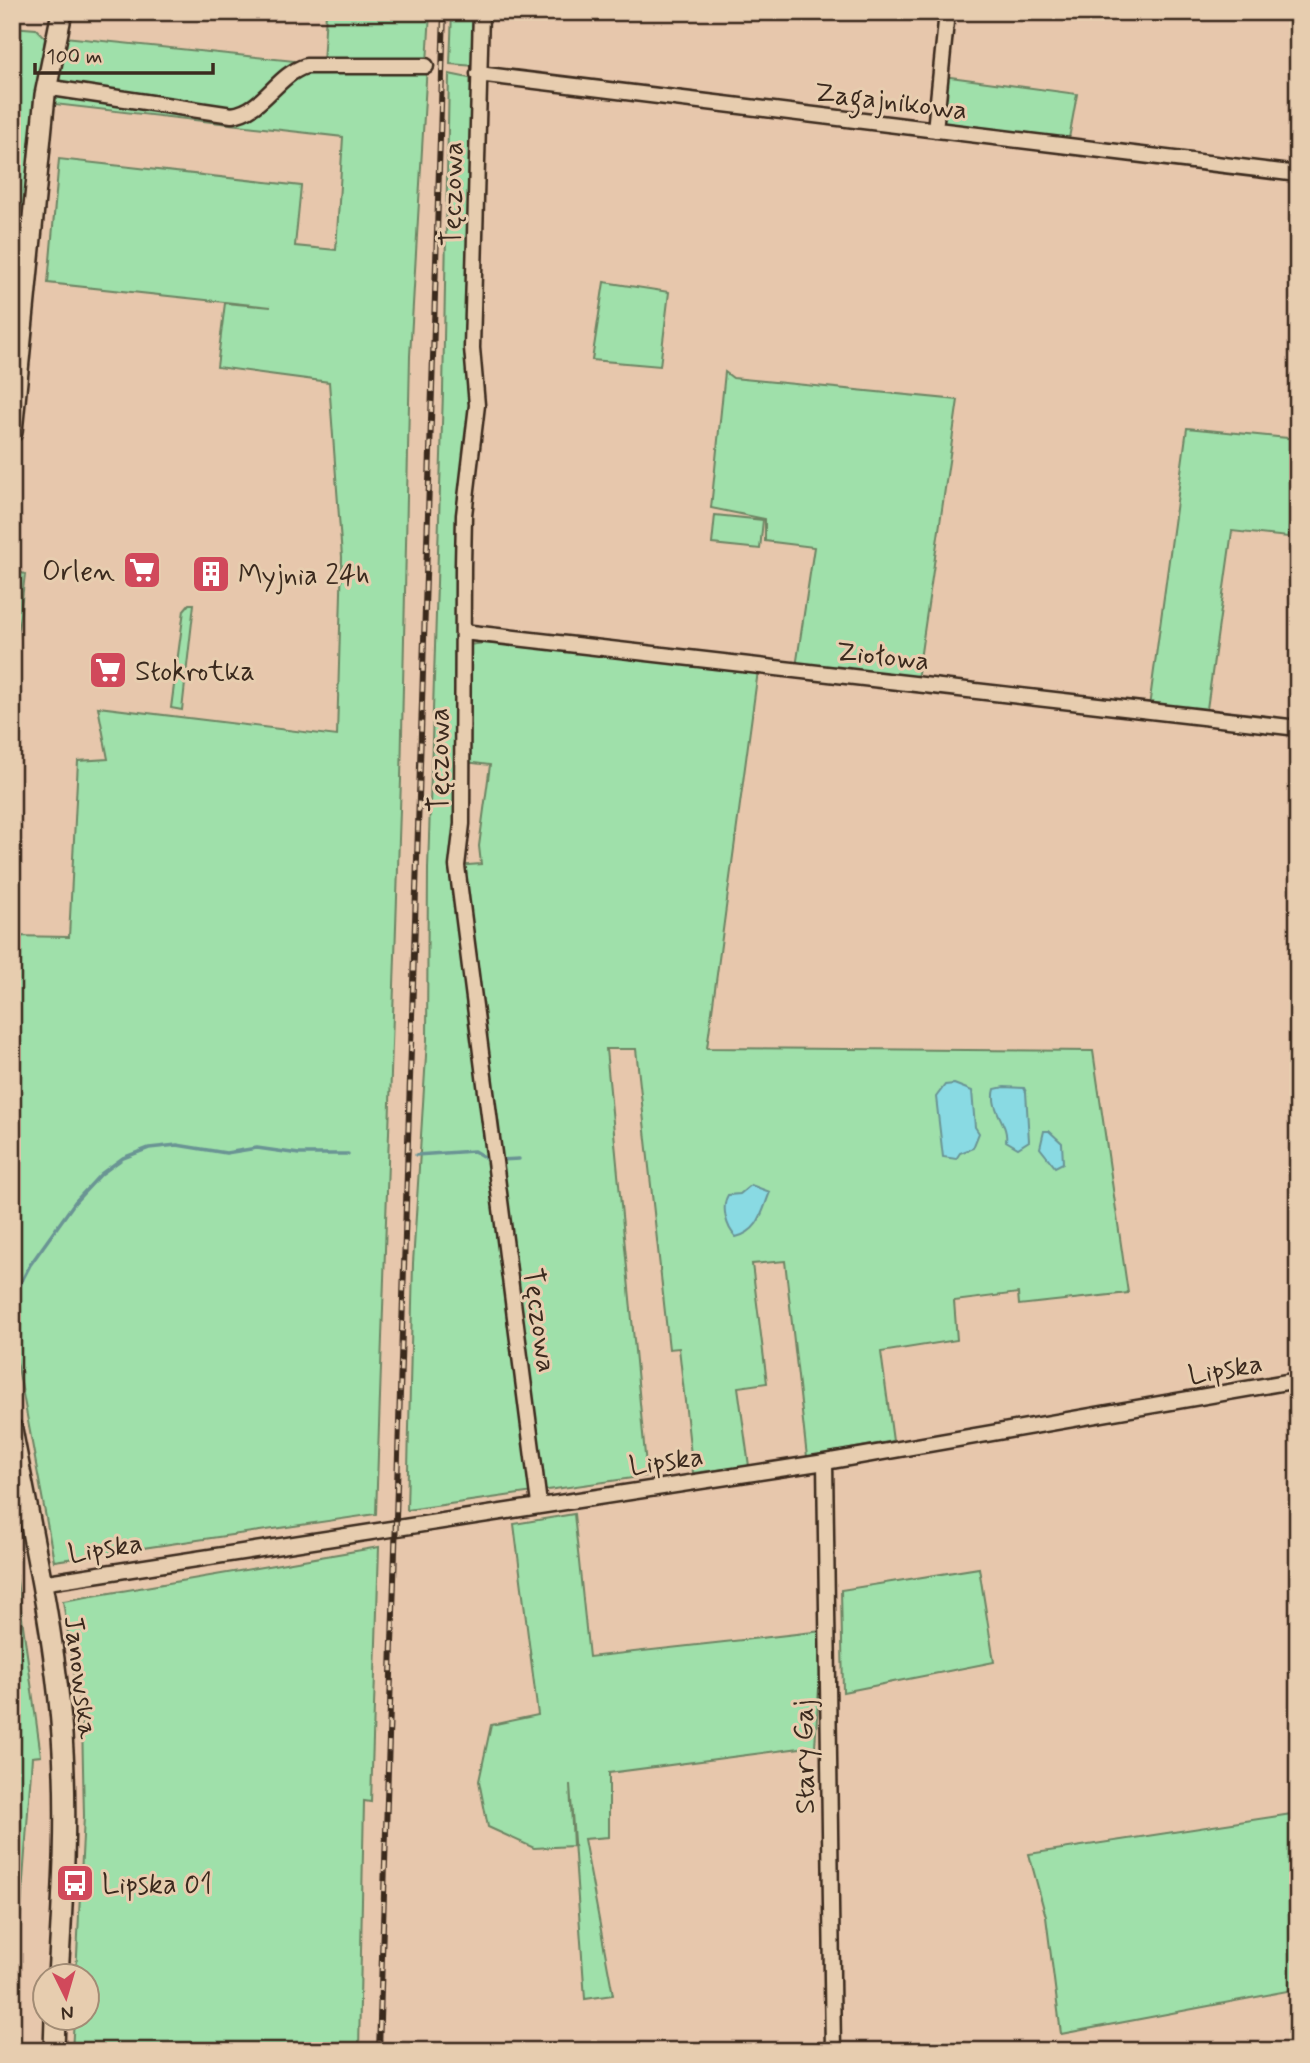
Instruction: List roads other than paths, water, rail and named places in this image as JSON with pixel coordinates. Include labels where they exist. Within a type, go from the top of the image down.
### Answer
[{"type":"street","points":[[12,432],[45,88],[62,12]]},
{"type":"street","name":"Tęczowa","points":[[481,12],[472,348],[477,405],[464,515],[462,824],[457,866],[539,1504]]},
{"type":"street","points":[[935,130],[947,12]]},
{"type":"street","points":[[45,88],[232,116],[245,114],[292,70],[306,65],[426,66]]},
{"type":"street","name":"Zagajnikowa","points":[[478,74],[1298,174]]},
{"type":"street","name":"Ziołowa","points":[[463,632],[1298,728]]},
{"type":"street","name":"Lipska","points":[[41,1583],[539,1504],[825,1462],[1298,1380]]},
{"type":"street","name":"Janowska","points":[[12,1429],[58,1690],[65,1798],[59,1962]]},
{"type":"street","name":"Stary Gaj","points":[[825,1462],[833,2051]]},
{"type":"street","points":[[54,2051],[55,2032]]},
{"type":"water","points":[[954,1084],[972,1091],[975,1127],[979,1133],[973,1148],[960,1153],[956,1159],[943,1157],[936,1097],[945,1085]]},
{"type":"water","points":[[1024,1088],[1026,1092],[1029,1141],[1018,1148],[1006,1141],[1005,1128],[995,1103],[995,1089]]},
{"type":"water","points":[[1044,1131],[1049,1131],[1062,1143],[1063,1163],[1055,1167],[1040,1148]]},
{"type":"water","points":[[751,1185],[770,1192],[755,1225],[736,1237],[726,1217],[726,1200],[728,1195],[740,1194]]},
{"type":"waterway","points":[[12,1300],[30,1265],[75,1202],[101,1174],[123,1158],[149,1148],[177,1145],[226,1153],[257,1148],[299,1154],[348,1154]]},
{"type":"waterway","points":[[416,1155],[474,1151],[491,1161]]},
{"type":"waterway","points":[[499,1160],[519,1159]]},
{"type":"railway","points":[[379,2051],[444,12]]},
{"type":"place","name":"Orlen","points":[[142,570]]},
{"type":"place","name":"Myjnia 24h","points":[[211,574]]},
{"type":"place","name":"Stokrotka","points":[[108,670]]},
{"type":"place","name":"Lipska 01","points":[[75,1883]]}]
